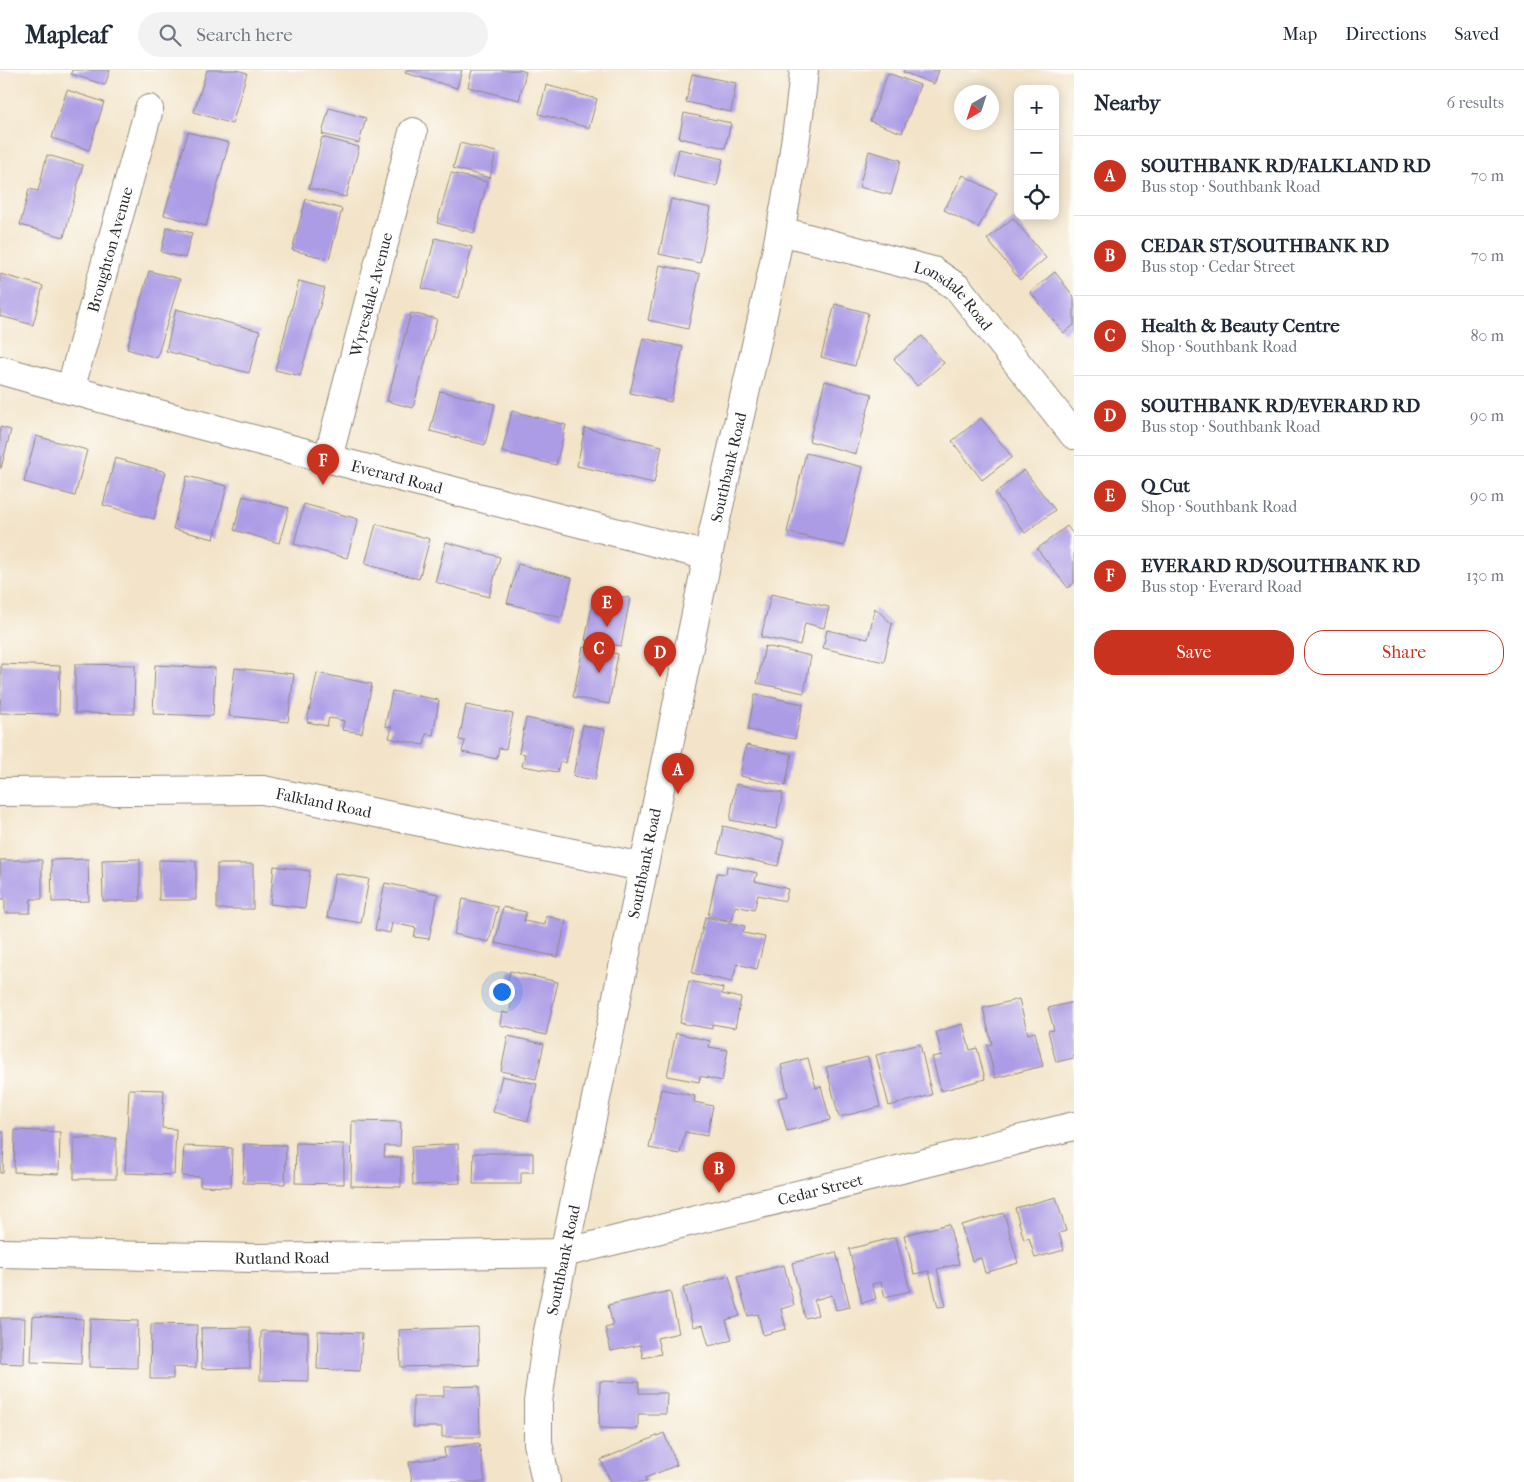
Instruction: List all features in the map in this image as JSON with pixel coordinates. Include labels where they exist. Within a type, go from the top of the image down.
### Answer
[{"type":"street","name":"Southbank Road","points":[[546,1482],[538,1443],[538,1402],[547,1336],[642,867],[708,556],[781,231],[799,121],[804,70]]},
{"type":"street","name":"Broughton Avenue","points":[[70,390],[149,109]]},
{"type":"street","name":"Wyresdale Avenue","points":[[328,458],[413,132]]},
{"type":"street","name":"Lonsdale Road","points":[[781,231],[933,271],[958,288],[1074,435]]},
{"type":"street","name":"Everard Road","points":[[0,370],[328,458],[708,556]]},
{"type":"street","name":"Falkland Road","points":[[0,792],[263,790],[642,867]]},
{"type":"street","name":"Cedar Street","points":[[564,1253],[1074,1126]]},
{"type":"street","name":"Rutland Road","points":[[0,1253],[255,1258],[564,1253]]},
{"type":"building","points":[[72,70],[110,70],[105,85],[71,74]]},
{"type":"building","points":[[207,70],[237,70],[247,73],[232,124],[194,112]]},
{"type":"building","points":[[406,70],[462,70],[457,88],[405,73]]},
{"type":"building","points":[[472,70],[520,70],[526,72],[519,100],[468,87]]},
{"type":"building","points":[[904,70],[939,70],[934,84],[903,72]]},
{"type":"building","points":[[888,73],[920,85],[902,133],[870,121]]},
{"type":"building","points":[[692,74],[736,83],[731,112],[686,102]]},
{"type":"building","points":[[546,85],[597,99],[589,128],[539,114]]},
{"type":"building","points":[[67,90],[104,102],[89,150],[52,138]]},
{"type":"building","points":[[329,108],[366,118],[359,143],[322,134]]},
{"type":"building","points":[[684,113],[731,123],[725,148],[679,138]]},
{"type":"building","points":[[188,132],[229,143],[206,226],[164,215]]},
{"type":"building","points":[[322,137],[359,147],[346,197],[309,188]]},
{"type":"building","points":[[460,143],[496,152],[490,178],[453,168]]},
{"type":"building","points":[[679,149],[723,159],[717,186],[673,176]]},
{"type":"building","points":[[869,151],[901,160],[891,195],[859,187]]},
{"type":"building","points":[[47,155],[83,165],[64,237],[20,225],[29,189],[38,191]]},
{"type":"building","points":[[451,173],[487,182],[474,233],[437,223]]},
{"type":"building","points":[[963,175],[997,193],[978,228],[944,210]]},
{"type":"building","points":[[306,199],[342,209],[329,259],[292,250]]},
{"type":"building","points":[[671,199],[711,208],[700,263],[659,254]]},
{"type":"building","points":[[1013,218],[1046,258],[1020,280],[987,239]]},
{"type":"building","points":[[167,227],[192,233],[185,258],[161,252]]},
{"type":"building","points":[[435,238],[472,247],[459,298],[422,288]]},
{"type":"building","points":[[660,265],[700,274],[688,329],[648,320]]},
{"type":"building","points":[[149,271],[180,279],[157,358],[127,349]]},
{"type":"building","points":[[1055,272],[1074,297],[1074,325],[1064,333],[1030,292]]},
{"type":"building","points":[[0,274],[43,286],[33,325],[0,316]]},
{"type":"building","points":[[299,281],[325,288],[300,376],[275,370]]},
{"type":"building","points":[[835,304],[868,313],[855,366],[821,357]]},
{"type":"building","points":[[176,309],[260,331],[249,373],[166,351]]},
{"type":"building","points":[[411,313],[437,319],[413,408],[387,401]]},
{"type":"building","points":[[922,336],[944,363],[917,386],[894,359]]},
{"type":"building","points":[[643,338],[683,347],[671,402],[630,393]]},
{"type":"building","points":[[825,381],[872,394],[856,454],[809,441]]},
{"type":"building","points":[[440,391],[495,404],[485,445],[430,431]]},
{"type":"building","points":[[512,411],[566,425],[556,465],[502,452]]},
{"type":"building","points":[[981,418],[1012,457],[982,480],[952,441]]},
{"type":"building","points":[[0,427],[11,430],[1,468],[0,468]]},
{"type":"building","points":[[585,428],[662,446],[654,483],[577,466]]},
{"type":"building","points":[[36,436],[87,450],[75,496],[24,482]]},
{"type":"building","points":[[806,453],[863,467],[844,546],[787,532]]},
{"type":"building","points":[[115,458],[166,472],[154,519],[103,505]]},
{"type":"building","points":[[1024,470],[1055,510],[1025,533],[995,493]]},
{"type":"building","points":[[187,476],[227,486],[214,539],[173,529]]},
{"type":"building","points":[[243,496],[289,508],[279,543],[234,530]]},
{"type":"building","points":[[304,504],[358,519],[347,558],[294,544]]},
{"type":"building","points":[[376,524],[430,539],[419,579],[365,564]]},
{"type":"building","points":[[1067,526],[1074,535],[1074,583],[1068,588],[1037,549]]},
{"type":"building","points":[[446,542],[500,557],[489,597],[435,582]]},
{"type":"building","points":[[518,564],[572,578],[562,618],[507,603]]},
{"type":"building","points":[[595,592],[630,598],[621,646],[585,640]]},
{"type":"building","points":[[771,594],[829,607],[824,628],[805,623],[800,645],[761,637]]},
{"type":"building","points":[[875,608],[892,624],[884,662],[823,648],[827,630],[868,639]]},
{"type":"building","points":[[765,646],[811,656],[804,693],[757,683]]},
{"type":"building","points":[[583,647],[618,654],[609,704],[573,697]]},
{"type":"building","points":[[1,664],[60,666],[59,714],[0,713]]},
{"type":"building","points":[[75,664],[135,665],[134,714],[75,713]]},
{"type":"building","points":[[155,665],[215,668],[213,716],[153,714]]},
{"type":"building","points":[[235,668],[294,674],[288,722],[229,716]]},
{"type":"building","points":[[317,673],[372,684],[362,733],[342,730],[344,721],[336,719],[329,718],[327,726],[307,722]]},
{"type":"building","points":[[392,691],[439,700],[433,735],[426,734],[424,745],[389,738],[392,727],[385,726]]},
{"type":"building","points":[[755,694],[803,704],[795,739],[748,730]]},
{"type":"building","points":[[466,705],[513,714],[506,749],[499,748],[497,759],[462,752],[465,741],[459,740]]},
{"type":"building","points":[[526,718],[573,728],[566,763],[560,761],[557,772],[522,766],[525,754],[519,753]]},
{"type":"building","points":[[583,725],[605,730],[595,780],[573,776]]},
{"type":"building","points":[[746,745],[792,754],[785,786],[740,776]]},
{"type":"building","points":[[736,784],[783,793],[776,829],[730,820]]},
{"type":"building","points":[[723,826],[784,840],[778,866],[718,853]]},
{"type":"building","points":[[88,859],[89,901],[52,902],[51,860]]},
{"type":"building","points":[[140,859],[140,901],[103,901],[102,860]]},
{"type":"building","points":[[0,860],[42,860],[42,899],[31,899],[30,913],[5,913],[5,899],[0,899]]},
{"type":"building","points":[[159,860],[196,861],[196,900],[159,900]]},
{"type":"building","points":[[217,864],[253,864],[253,909],[217,909]]},
{"type":"building","points":[[274,866],[310,871],[305,908],[270,904]]},
{"type":"building","points":[[727,866],[757,873],[755,881],[788,889],[785,901],[758,895],[754,910],[735,906],[732,921],[708,916],[717,873],[726,874]]},
{"type":"building","points":[[335,873],[369,879],[361,923],[327,917]]},
{"type":"building","points":[[385,883],[438,894],[429,939],[414,937],[416,928],[392,923],[390,933],[375,930]]},
{"type":"building","points":[[463,899],[498,907],[489,942],[454,934]]},
{"type":"building","points":[[503,907],[526,912],[524,921],[545,925],[546,916],[566,921],[558,957],[495,943]]},
{"type":"building","points":[[705,917],[745,926],[743,933],[765,937],[757,969],[737,964],[732,982],[692,973]]},
{"type":"building","points":[[510,971],[558,982],[546,1035],[500,1025],[502,1012],[509,1014],[514,991],[505,990]]},
{"type":"building","points":[[689,981],[723,988],[722,994],[741,998],[735,1028],[712,1024],[712,1029],[680,1023]]},
{"type":"building","points":[[1019,999],[1028,1034],[1035,1032],[1043,1066],[995,1078],[987,1045],[992,1044],[983,1008]]},
{"type":"building","points":[[1074,1002],[1074,1058],[1056,1062],[1048,1031],[1054,1030],[1048,1008]]},
{"type":"building","points":[[963,1024],[970,1050],[977,1048],[985,1079],[941,1091],[932,1057],[942,1055],[936,1032]]},
{"type":"building","points":[[676,1033],[710,1041],[709,1047],[728,1050],[722,1081],[700,1076],[699,1082],[667,1076]]},
{"type":"building","points":[[508,1036],[544,1044],[536,1079],[501,1071]]},
{"type":"building","points":[[920,1044],[932,1095],[889,1106],[876,1055]]},
{"type":"building","points":[[868,1057],[880,1107],[839,1117],[826,1067]]},
{"type":"building","points":[[808,1058],[816,1088],[821,1086],[830,1120],[787,1131],[778,1098],[788,1096],[781,1065]]},
{"type":"building","points":[[502,1076],[537,1084],[528,1121],[493,1112]]},
{"type":"building","points":[[129,1089],[164,1090],[162,1128],[176,1129],[174,1175],[125,1173]]},
{"type":"building","points":[[661,1089],[695,1096],[694,1102],[713,1106],[707,1136],[685,1132],[680,1154],[649,1148]]},
{"type":"building","points":[[352,1121],[401,1122],[400,1146],[385,1146],[384,1157],[401,1157],[401,1187],[351,1186]]},
{"type":"building","points":[[15,1130],[60,1132],[59,1174],[14,1172]]},
{"type":"building","points":[[0,1132],[4,1132],[3,1173],[0,1173]]},
{"type":"building","points":[[74,1138],[116,1138],[116,1179],[74,1179]]},
{"type":"building","points":[[296,1143],[344,1144],[344,1184],[295,1183]]},
{"type":"building","points":[[244,1144],[286,1145],[285,1184],[243,1183]]},
{"type":"building","points":[[458,1144],[460,1183],[413,1185],[411,1147]]},
{"type":"building","points":[[184,1146],[232,1148],[231,1187],[200,1186],[200,1177],[182,1176]]},
{"type":"building","points":[[474,1153],[533,1153],[533,1172],[521,1172],[521,1184],[473,1184]]},
{"type":"building","points":[[1056,1197],[1066,1231],[1059,1233],[1064,1250],[1035,1258],[1029,1238],[1024,1240],[1015,1208]]},
{"type":"building","points":[[1004,1213],[1018,1263],[985,1273],[981,1258],[972,1261],[961,1225]]},
{"type":"building","points":[[949,1224],[959,1264],[937,1269],[946,1306],[938,1307],[929,1271],[914,1274],[904,1235]]},
{"type":"building","points":[[896,1237],[910,1291],[885,1297],[881,1282],[872,1284],[876,1299],[862,1303],[849,1249]]},
{"type":"building","points":[[836,1252],[850,1307],[836,1310],[832,1295],[814,1300],[818,1315],[805,1318],[792,1263]]},
{"type":"building","points":[[784,1265],[794,1305],[781,1309],[786,1329],[763,1335],[758,1314],[748,1316],[737,1277]]},
{"type":"building","points":[[729,1276],[740,1316],[726,1320],[732,1340],[709,1346],[703,1325],[693,1327],[683,1288]]},
{"type":"building","points":[[670,1291],[679,1333],[657,1338],[661,1354],[643,1358],[640,1345],[611,1351],[605,1328],[613,1326],[608,1305]]},
{"type":"building","points":[[33,1316],[83,1319],[81,1364],[31,1362]]},
{"type":"building","points":[[0,1318],[25,1318],[24,1364],[0,1363]]},
{"type":"building","points":[[90,1319],[138,1321],[137,1368],[89,1367]]},
{"type":"building","points":[[151,1324],[197,1325],[196,1368],[173,1367],[173,1379],[150,1379]]},
{"type":"building","points":[[250,1327],[250,1368],[202,1369],[201,1328]]},
{"type":"building","points":[[478,1327],[479,1365],[401,1367],[399,1330]]},
{"type":"building","points":[[261,1331],[308,1332],[308,1381],[260,1380]]},
{"type":"building","points":[[318,1331],[362,1333],[360,1371],[317,1369]]},
{"type":"building","points":[[600,1381],[639,1382],[639,1393],[667,1393],[666,1414],[638,1414],[638,1429],[599,1428]]},
{"type":"building","points":[[479,1386],[480,1437],[442,1437],[442,1427],[413,1427],[413,1396],[444,1396],[444,1387]]},
{"type":"building","points":[[664,1433],[677,1465],[645,1478],[647,1482],[611,1482],[601,1460]]},
{"type":"building","points":[[479,1443],[485,1482],[412,1482],[409,1462],[445,1457],[444,1448]]},
{"type":"place","name":"EVERARD RD/SOUTHBANK RD","points":[[323,485]]},
{"type":"place","name":"Q Cut","points":[[607,627]]},
{"type":"place","name":"Health & Beauty Centre","points":[[599,673]]},
{"type":"place","name":"SOUTHBANK RD/EVERARD RD","points":[[660,677]]},
{"type":"place","name":"SOUTHBANK RD/FALKLAND RD","points":[[678,794]]},
{"type":"place","name":"CEDAR ST/SOUTHBANK RD","points":[[719,1193]]}]
